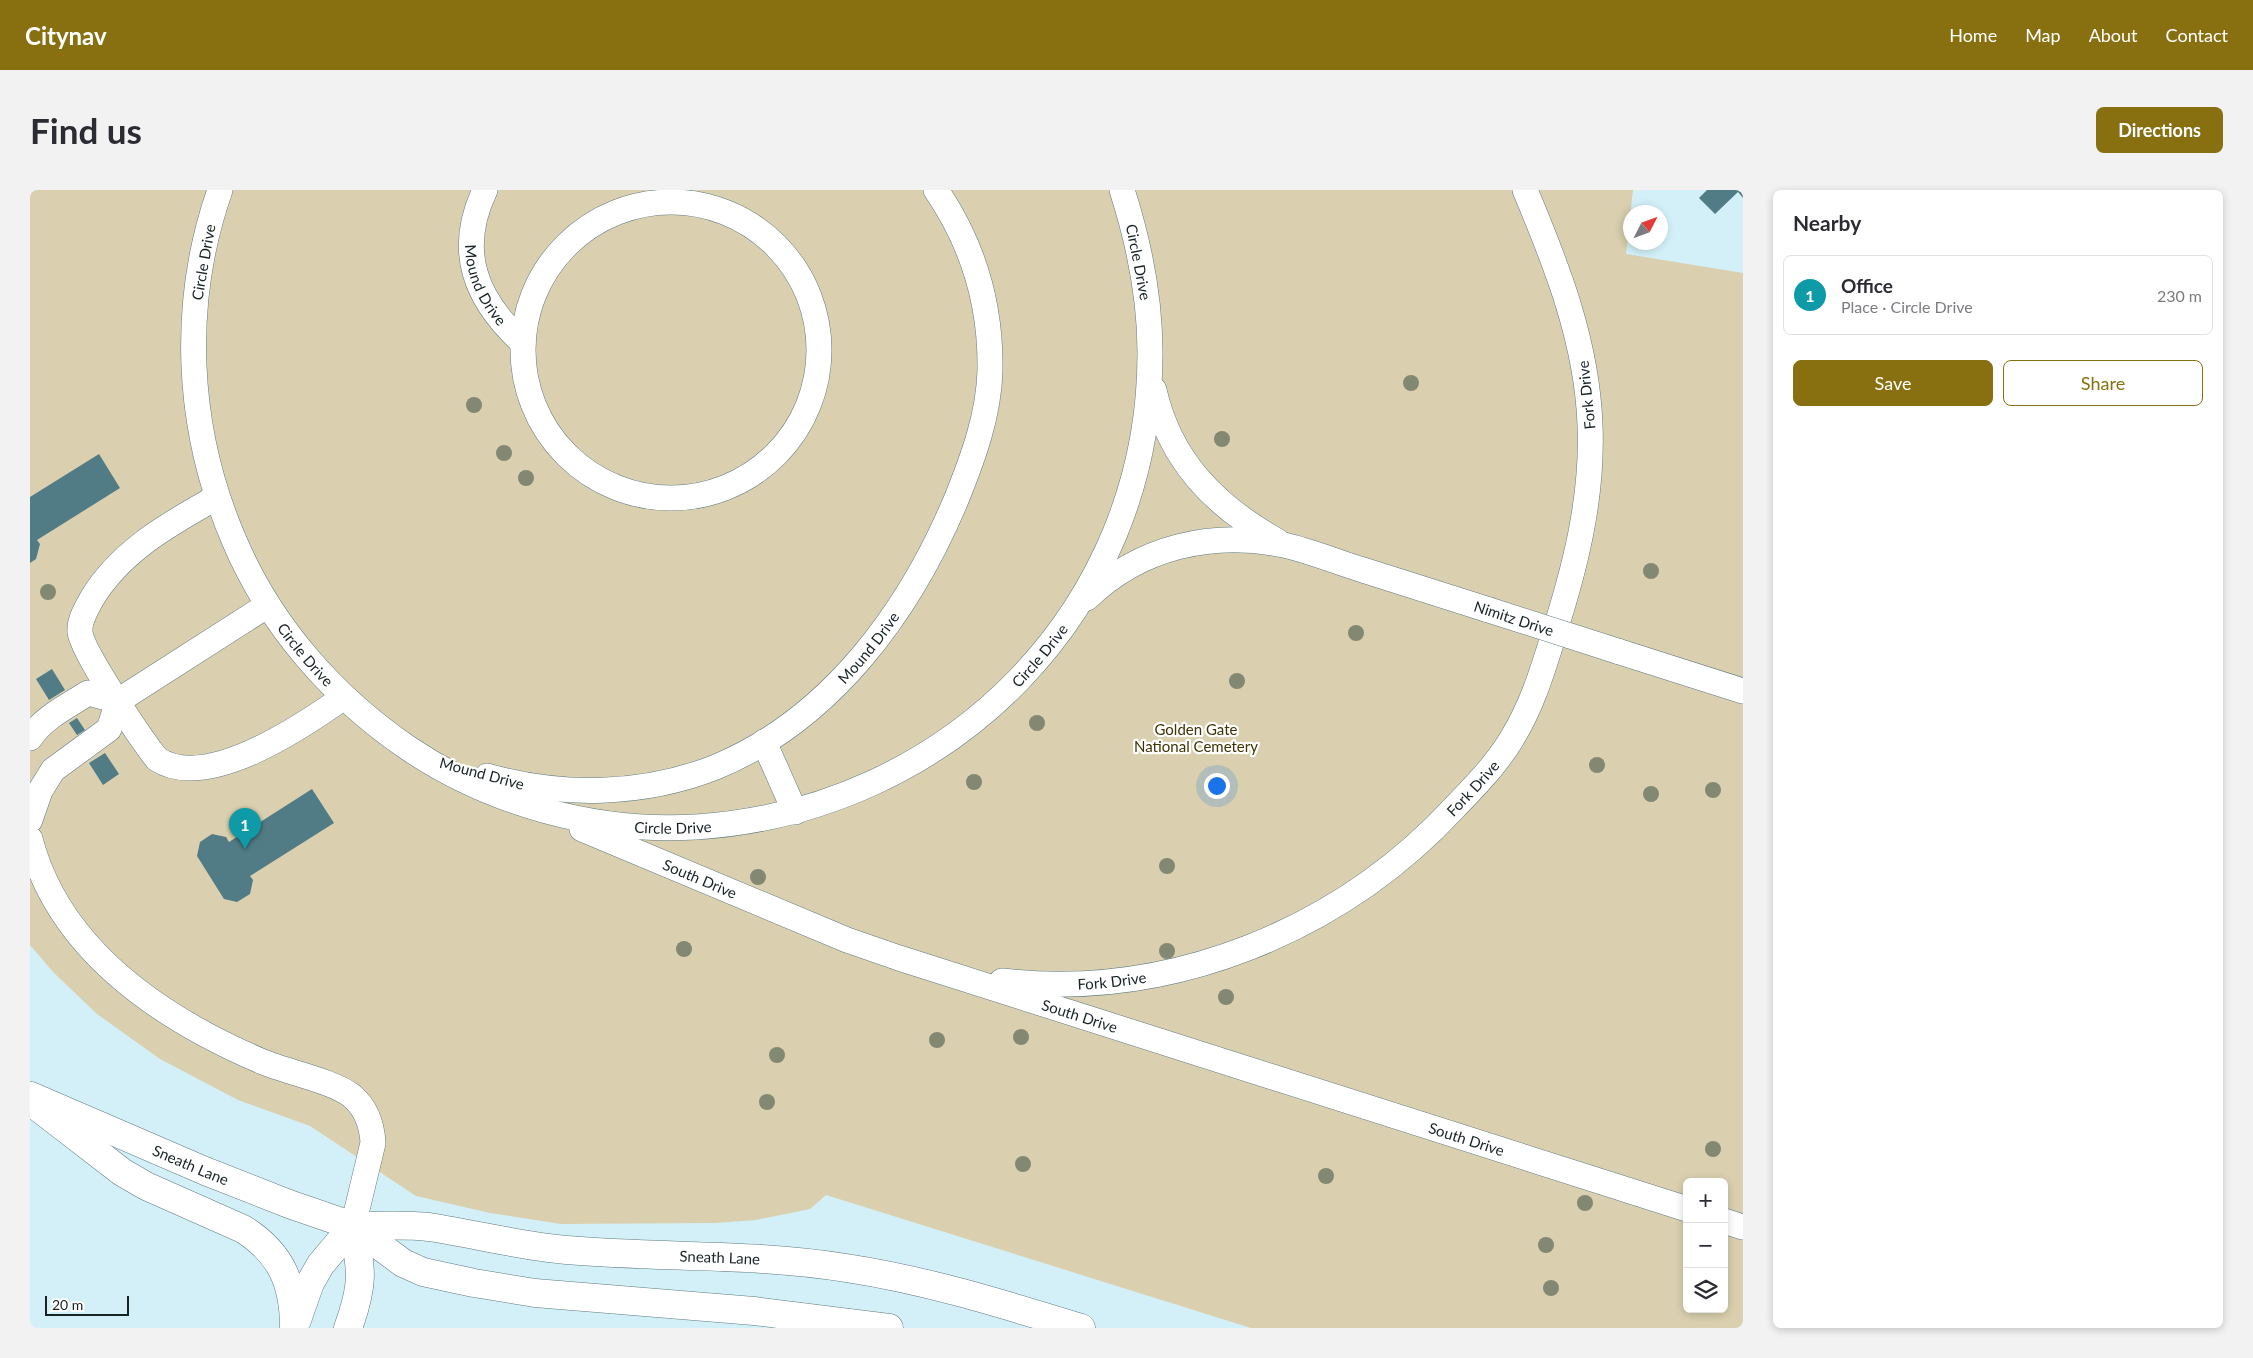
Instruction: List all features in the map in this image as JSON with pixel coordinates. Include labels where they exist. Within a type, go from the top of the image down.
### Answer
[{"type":"main road","name":"Sneath Lane","points":[[30,1096],[205,1171],[289,1204],[353,1226],[402,1263],[423,1272],[535,1293],[754,1311],[889,1328]]},
{"type":"main road","points":[[30,1101],[122,1172],[146,1186],[243,1228],[270,1249],[287,1278],[294,1311],[294,1328]]},
{"type":"main road","name":"Sneath Lane","points":[[353,1226],[428,1227],[521,1244],[593,1252],[774,1260],[845,1268],[921,1282],[990,1300],[1081,1328]]},
{"type":"main road","points":[[294,1328],[312,1278],[321,1264],[353,1226]]},
{"type":"main road","points":[[348,1328],[358,1299],[361,1279],[360,1259],[353,1226]]},
{"type":"street","name":"Circle Drive","points":[[220,190],[205,240],[199,272],[193,346],[195,390],[207,462],[217,497],[239,552],[268,605],[304,655],[344,697],[367,717],[420,756],[487,790],[559,814],[589,820],[650,827],[722,825],[795,812],[830,802],[871,785],[924,757],[951,739],[1002,696],[1041,654],[1066,622],[1103,558],[1118,524],[1130,487],[1145,418],[1150,355],[1146,285],[1132,222],[1122,190]]},
{"type":"street","name":"Mound Drive","points":[[485,190],[474,215],[471,234],[474,272],[488,304],[503,324],[523,343]]},
{"type":"street","name":"Mound Drive","points":[[420,756],[479,774],[524,785],[552,789],[602,791],[648,786],[686,777],[716,766],[764,742],[801,716],[822,698],[862,657],[882,632],[931,553],[954,505],[975,452],[982,426],[989,380],[987,318],[983,293],[968,246],[936,190]]},
{"type":"street","name":"Fork Drive","points":[[899,958],[986,979],[1069,984],[1097,983],[1152,976],[1233,954],[1292,930],[1369,884],[1427,836],[1496,761],[1520,725],[1538,684],[1572,578],[1580,543],[1590,478],[1588,406],[1579,343],[1558,271],[1525,190]]},
{"type":"street","points":[[676,202],[714,208],[731,215],[749,224],[779,249],[801,280],[809,297],[815,316],[819,354],[813,393],[806,412],[798,428],[773,458],[756,472],[723,489],[692,497],[666,498],[637,494],[610,485],[576,464],[562,450],[549,434],[532,400],[526,382],[523,343],[529,305],[537,287],[546,270],[570,241],[585,229],[618,211],[638,205],[676,202]]},
{"type":"street","name":"Nimitz Drive","points":[[1150,355],[1158,406],[1163,424],[1180,458],[1192,474],[1224,505],[1263,533],[1284,545]]},
{"type":"street","points":[[217,497],[144,541],[105,581],[85,612],[81,622],[82,641],[118,700],[157,760],[166,765],[188,769],[229,760],[266,746],[301,727],[344,697]]},
{"type":"street","name":"Nimitz Drive","points":[[1066,622],[1100,586],[1133,562],[1152,554],[1190,544],[1213,541],[1261,542],[1284,545],[1743,690]]},
{"type":"street","points":[[30,820],[40,791],[52,770],[110,729],[118,700],[268,605]]},
{"type":"street","points":[[30,738],[38,727],[48,719],[88,693],[118,700]]},
{"type":"street","points":[[764,742],[795,812]]},
{"type":"street","name":"South Drive","points":[[487,790],[847,940],[1683,1208]]},
{"type":"street","points":[[30,839],[38,868],[57,907],[84,943],[119,976],[166,1010],[215,1039],[264,1062],[338,1089],[350,1095],[360,1105],[368,1117],[373,1131],[373,1143],[353,1226]]},
{"type":"street","points":[[1728,1222],[1743,1227]]},
{"type":"green space","name":"Golden Gate National Cemetery","points":[[30,190],[1633,190],[1631,205],[1623,205],[1623,250],[1626,250],[1626,254],[1743,273],[1743,1328],[1251,1328],[826,1195],[810,1209],[756,1220],[715,1223],[561,1224],[490,1213],[416,1196],[310,1126],[238,1100],[160,1059],[97,1014],[54,973],[30,945]]},
{"type":"building","points":[[1707,190],[1743,190],[1743,198],[1738,192],[1715,214],[1699,198]]},
{"type":"building","points":[[99,454],[120,488],[37,540],[40,544],[36,559],[30,563],[30,497]]},
{"type":"building","points":[[52,669],[65,690],[49,700],[36,679]]},
{"type":"building","points":[[77,718],[85,730],[77,735],[69,723]]},
{"type":"building","points":[[105,753],[119,774],[103,785],[89,763]]},
{"type":"building","points":[[312,789],[334,823],[250,876],[253,880],[250,894],[237,902],[224,899],[197,856],[200,842],[212,834],[226,837],[229,842]]},
{"type":"place","name":"Office","points":[[245,849]]}]
